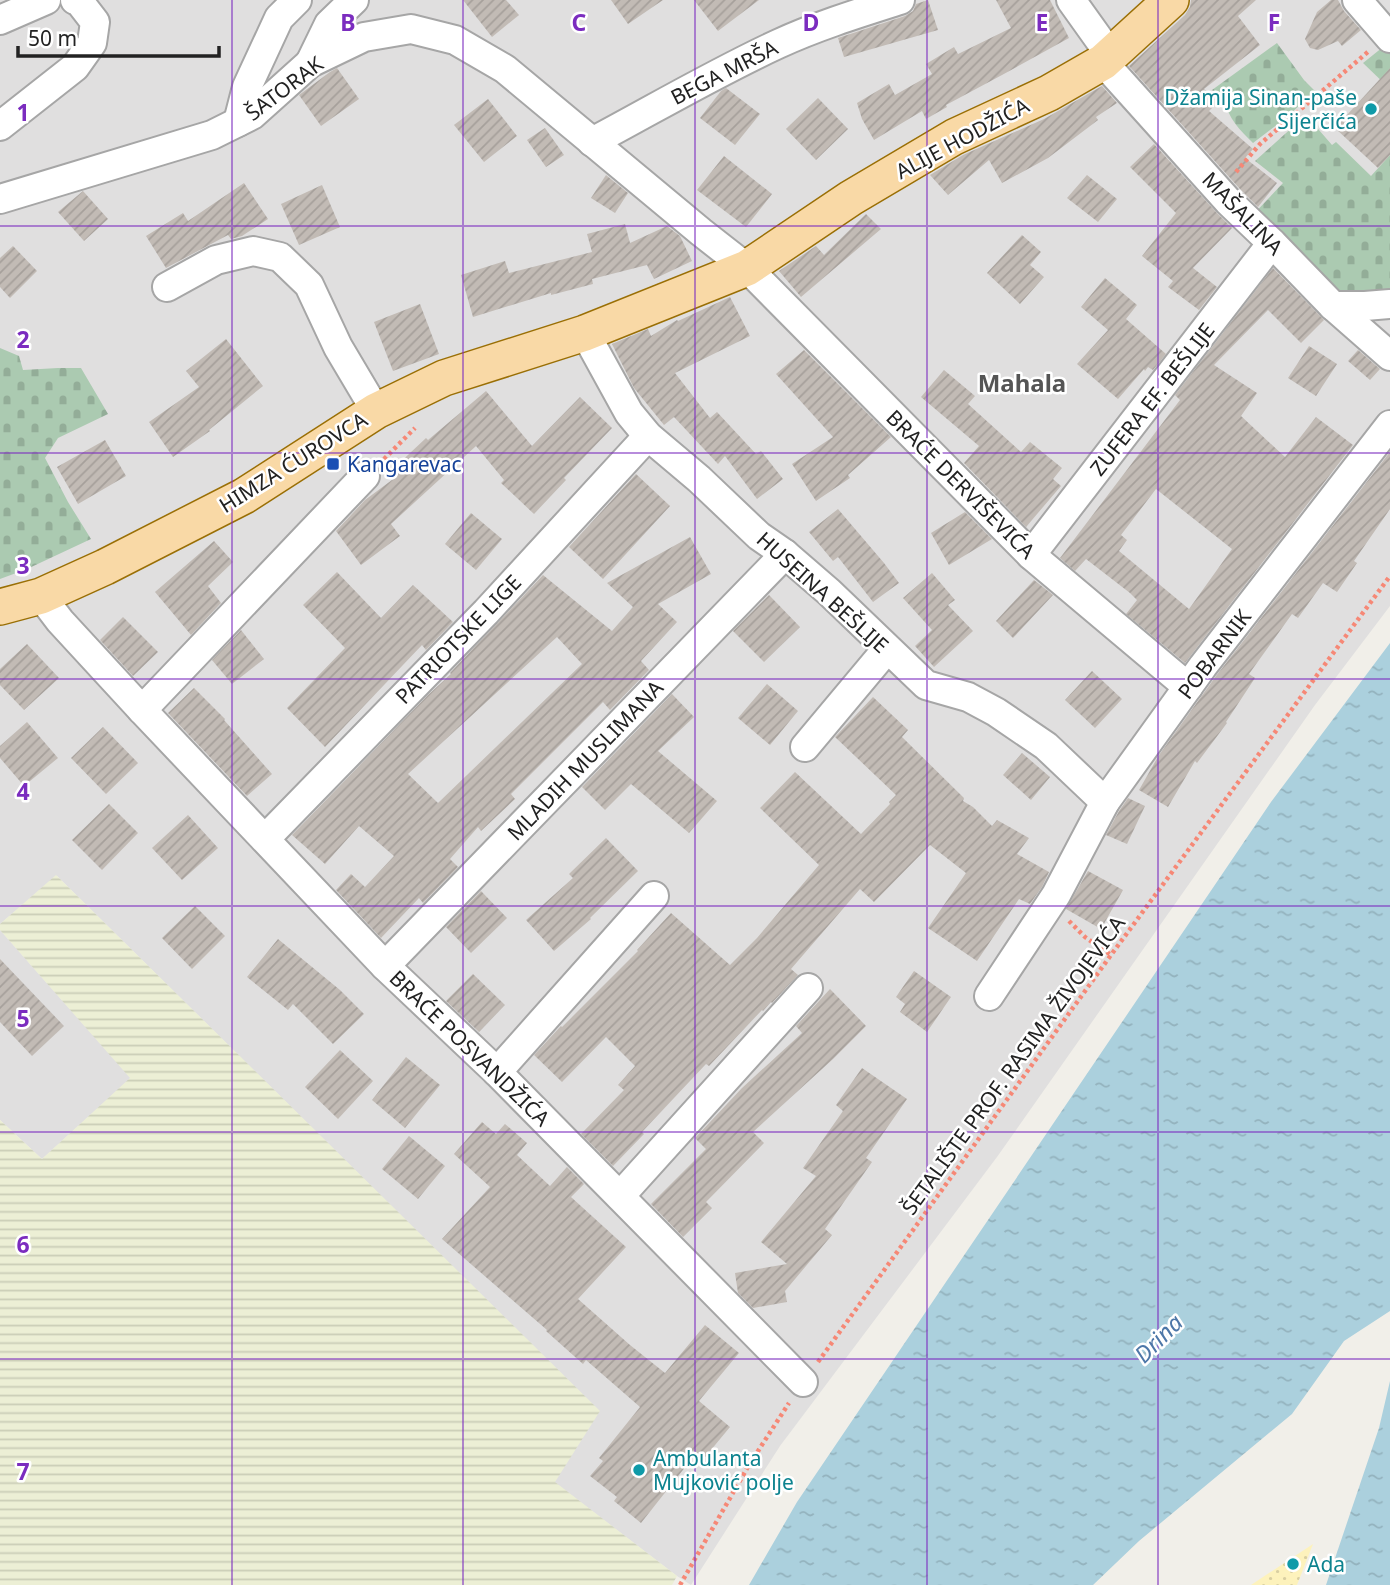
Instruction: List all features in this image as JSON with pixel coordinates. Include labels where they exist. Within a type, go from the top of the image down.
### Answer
[{"type":"main road","name":"ALIJE HODŽIĆA","points":[[747,268],[851,198],[954,137],[1049,93],[1107,59],[1171,0]]},
{"type":"main road","name":"HIMZA ĆUROVCA","points":[[0,607],[41,596],[105,567],[244,496],[376,411],[443,378],[585,333],[747,268]]},
{"type":"street","points":[[0,20],[46,0]]},
{"type":"street","points":[[0,126],[75,67],[92,43],[95,22],[78,0],[75,0]]},
{"type":"street","points":[[238,122],[247,87],[279,18],[297,0]]},
{"type":"street","points":[[310,63],[329,24],[354,0]]},
{"type":"street","name":"BEGA MRŠA","points":[[593,142],[780,43],[900,0]]},
{"type":"street","name":"MAŠALINA","points":[[1071,0],[1107,59],[1219,191],[1333,306],[1390,356]]},
{"type":"street","points":[[1357,0],[1390,38]]},
{"type":"street","name":"ŠATORAK","points":[[0,199],[212,135],[252,116],[310,63],[364,37],[411,29],[455,40],[505,69],[747,268]]},
{"type":"street","name":"ZUFERA EF. BEŠLIJE","points":[[1031,555],[1272,243]]},
{"type":"street","points":[[167,287],[216,260],[253,251],[280,257],[309,285],[338,347],[376,411]]},
{"type":"street","name":"BRAĆE DERVIŠEVIĆA","points":[[747,268],[1031,555],[1188,687]]},
{"type":"street","points":[[1333,306],[1390,304]]},
{"type":"street","name":"HUSEINA BEŠLIJE","points":[[585,333],[629,413],[648,436],[699,479],[759,536],[785,554],[829,592],[926,685],[968,697],[996,712],[1046,746],[1105,802]]},
{"type":"street","name":"POBARNIK","points":[[989,996],[1056,895],[1105,802],[1188,687],[1390,425]]},
{"type":"street","name":"PATRIOTSKE LIGE","points":[[265,839],[485,612],[648,436]]},
{"type":"street","points":[[142,710],[365,476]]},
{"type":"street","name":"MLADIH MUSLIMANA","points":[[385,967],[785,554]]},
{"type":"street","name":"BRAĆE POSVANDŽIĆA","points":[[41,596],[60,621],[142,710],[385,967],[497,1072],[803,1382]]},
{"type":"street","points":[[806,747],[887,649]]},
{"type":"street","points":[[497,1072],[654,896]]},
{"type":"street","points":[[620,1196],[808,988]]},
{"type":"path","points":[[1219,191],[1260,144],[1360,58]]},
{"type":"path","name":"ŠETALIŠTE PROF. RASIMA ŽIVOJEVIĆA","points":[[680,1585],[749,1465],[803,1382],[1390,576]]},
{"type":"path","points":[[1056,895],[1066,918],[1085,937],[1111,956]]},
{"type":"shaded area","points":[[0,0],[1390,0],[1390,606],[1315,705],[997,1157],[780,1446],[691,1585],[554,1482],[599,1411],[57,876],[0,924]]},
{"type":"shaded area","points":[[0,930],[131,1078],[42,1159],[0,1120]]},
{"type":"green space","points":[[1277,43],[1315,91],[1253,143],[1232,119],[1225,100],[1212,90]]},
{"type":"green space","points":[[1388,43],[1390,46],[1390,89],[1363,63]]},
{"type":"green space","points":[[1306,115],[1332,145],[1336,142],[1371,176],[1390,155],[1390,303],[1333,306],[1248,220],[1283,183],[1255,161]]},
{"type":"green space","points":[[0,348],[19,356],[23,370],[81,368],[108,414],[58,438],[45,458],[91,539],[0,579]]},
{"type":"green space","points":[[56,875],[600,1411],[555,1482],[677,1576],[672,1585],[0,1585],[0,1120],[42,1159],[130,1078],[0,930],[0,924]]},
{"type":"sand","name":"Ada","points":[[1313,1544],[1297,1585],[1251,1585]]},
{"type":"water","name":"Drina","points":[[1390,643],[1390,1311],[1344,1341],[1292,1414],[1139,1541],[1093,1585],[749,1585],[797,1502],[1271,802]]},
{"type":"water","points":[[1390,1381],[1390,1585],[1326,1585],[1379,1428]]},
{"type":"building","points":[[463,0],[506,0],[519,15],[492,37]]},
{"type":"building","points":[[611,0],[663,0],[628,24]]},
{"type":"building","points":[[694,0],[759,0],[718,31]]},
{"type":"building","points":[[928,0],[938,30],[844,57],[838,38],[905,16],[913,11],[916,4]]},
{"type":"building","points":[[996,0],[1050,0],[1069,38],[946,105],[947,107],[926,119],[922,111],[874,140],[862,119],[857,103],[889,84],[895,95],[932,74],[926,64],[954,47],[958,54],[1011,28]]},
{"type":"building","points":[[1191,0],[1256,0],[1238,16],[1260,45],[1204,89],[1218,102],[1209,111],[1253,149],[1245,158],[1277,183],[1258,207],[1129,66],[1185,15]]},
{"type":"building","points":[[1331,0],[1338,0],[1361,30],[1342,46],[1338,41],[1318,50],[1310,48],[1305,39],[1317,12]]},
{"type":"building","points":[[337,68],[359,99],[321,126],[299,95]]},
{"type":"building","name":"Džamija Sinan-paše Sijerčića","points":[[1390,68],[1390,155],[1378,168],[1335,128]]},
{"type":"building","points":[[1102,86],[1117,103],[1096,117],[1098,120],[1048,158],[1002,183],[989,160],[948,195],[930,175],[963,155],[1044,119]]},
{"type":"building","points":[[726,88],[760,114],[735,145],[700,118]]},
{"type":"building","points":[[818,98],[848,129],[816,160],[786,129]]},
{"type":"building","points":[[488,99],[517,136],[484,162],[454,125]]},
{"type":"building","points":[[545,128],[564,155],[546,167],[527,140]]},
{"type":"building","points":[[1154,144],[1232,228],[1193,268],[1217,287],[1199,310],[1168,287],[1173,281],[1142,256],[1176,213],[1130,167]]},
{"type":"building","points":[[724,156],[772,194],[746,227],[697,190]]},
{"type":"building","points":[[606,175],[628,193],[615,213],[591,198]]},
{"type":"building","points":[[1087,175],[1117,199],[1098,222],[1067,198]]},
{"type":"building","points":[[244,183],[268,219],[242,236],[231,239],[228,235],[166,268],[146,236],[183,213],[188,221]]},
{"type":"building","points":[[322,185],[340,227],[299,245],[281,204]]},
{"type":"building","points":[[83,191],[108,219],[84,241],[58,212]]},
{"type":"building","points":[[866,214],[881,229],[801,297],[779,271],[816,246],[824,255]]},
{"type":"building","points":[[625,224],[630,243],[667,226],[680,236],[692,261],[654,279],[647,265],[592,279],[593,284],[551,293],[473,317],[461,275],[505,261],[509,273],[592,252],[587,234]]},
{"type":"building","points":[[1022,235],[1041,252],[1030,265],[1044,277],[1020,304],[987,273]]},
{"type":"building","points":[[13,246],[37,271],[10,298],[0,287],[0,258]]},
{"type":"building","points":[[1273,268],[1324,320],[1301,343],[1268,310],[1214,365],[1257,393],[1241,416],[1285,457],[1316,417],[1353,445],[1185,663],[1126,614],[1137,600],[1130,593],[1086,559],[1075,571],[1060,558],[1180,400],[1175,395]],"holes":[[[1156,489],[1232,549],[1189,609],[1119,551],[1127,540],[1121,535]]]},
{"type":"building","points":[[1105,278],[1137,305],[1126,319],[1166,354],[1153,370],[1148,367],[1145,371],[1144,369],[1118,399],[1077,364],[1108,330],[1081,307]]},
{"type":"building","points":[[730,297],[750,336],[675,373],[710,418],[717,412],[756,454],[761,451],[783,479],[757,499],[725,456],[718,464],[674,417],[664,425],[634,388],[612,344],[648,329],[651,336],[677,320]]},
{"type":"building","points":[[420,304],[439,354],[393,371],[374,322]]},
{"type":"building","points":[[226,339],[263,386],[210,431],[173,457],[149,422],[199,387],[186,371]]},
{"type":"building","points":[[1309,346],[1337,364],[1316,396],[1288,378]]},
{"type":"building","points":[[804,350],[891,437],[848,475],[850,478],[816,501],[792,464],[833,437],[776,374]]},
{"type":"building","points":[[1358,350],[1380,369],[1370,380],[1348,361]]},
{"type":"building","points":[[944,370],[975,396],[968,404],[1021,452],[1030,442],[1062,468],[1053,479],[1061,486],[1026,527],[964,463],[979,446],[921,397]]},
{"type":"building","points":[[486,391],[532,446],[580,397],[612,428],[534,514],[501,483],[504,480],[476,446],[391,524],[400,536],[361,565],[336,531],[365,500],[396,477],[391,471],[426,438],[428,440]]},
{"type":"building","points":[[105,440],[126,476],[78,504],[57,467]]},
{"type":"building","points":[[1390,452],[1390,509],[1354,561],[1357,563],[1337,592],[1323,583],[1298,618],[1292,614],[1249,674],[1255,678],[1227,723],[1197,763],[1195,761],[1168,807],[1139,790],[1159,755],[1216,676]]},
{"type":"building","points":[[636,474],[670,506],[603,579],[569,547]]},
{"type":"building","points":[[838,509],[899,583],[873,602],[838,557],[833,561],[809,532]]},
{"type":"building","points":[[965,512],[992,539],[949,565],[931,533]]},
{"type":"building","points":[[471,513],[502,539],[476,570],[445,544]]},
{"type":"building","points":[[690,537],[711,574],[658,604],[677,622],[641,661],[649,670],[610,710],[603,702],[511,794],[515,799],[481,831],[478,827],[450,859],[458,867],[423,903],[419,898],[381,938],[336,890],[351,874],[365,887],[394,856],[359,826],[325,864],[292,835],[451,674],[543,575],[612,631],[633,607],[607,583]],"holes":[[[557,637],[582,664],[438,803],[408,774]]]},
{"type":"building","points":[[214,541],[233,562],[208,586],[221,603],[191,635],[155,592]]},
{"type":"building","points":[[337,572],[381,618],[413,585],[453,622],[426,650],[422,645],[325,747],[287,708],[345,648],[303,605]]},
{"type":"building","points":[[932,573],[955,600],[948,605],[973,631],[934,667],[915,646],[932,630],[903,598]]},
{"type":"building","points":[[1034,580],[1053,595],[1013,638],[996,621]]},
{"type":"building","points":[[769,595],[800,627],[764,662],[733,631]]},
{"type":"building","points":[[123,617],[158,652],[133,676],[100,640]]},
{"type":"building","points":[[241,630],[264,659],[232,684],[212,660]]},
{"type":"building","points":[[27,644],[59,678],[24,710],[0,685],[0,669]]},
{"type":"building","points":[[1092,671],[1122,699],[1095,728],[1065,700]]},
{"type":"building","points":[[767,684],[798,711],[770,745],[738,718]]},
{"type":"building","points":[[194,688],[225,719],[272,774],[247,796],[168,713]]},
{"type":"building","points":[[672,694],[694,717],[658,751],[717,801],[689,833],[631,784],[605,810],[582,787]]},
{"type":"building","points":[[873,697],[908,730],[902,737],[964,798],[963,801],[992,826],[997,820],[1029,838],[1017,854],[1049,872],[1042,887],[1030,904],[1019,899],[977,961],[928,928],[966,873],[930,845],[874,902],[860,889],[791,969],[798,975],[709,1066],[706,1064],[613,1166],[581,1134],[624,1090],[618,1085],[635,1066],[606,1037],[562,1082],[534,1055],[638,951],[671,913],[730,965],[757,938],[819,865],[760,808],[795,772],[861,834],[890,804],[896,795],[835,737]]},
{"type":"building","points":[[27,722],[58,758],[24,786],[0,758],[0,746]]},
{"type":"building","points":[[103,727],[138,763],[106,794],[71,758]]},
{"type":"building","points":[[1022,753],[1050,777],[1031,800],[1003,775]]},
{"type":"building","points":[[1128,798],[1145,806],[1127,844],[1106,835]]},
{"type":"building","points":[[109,804],[138,833],[102,870],[72,840]]},
{"type":"building","points":[[188,815],[218,848],[182,880],[152,848]]},
{"type":"building","points":[[606,838],[638,871],[591,919],[554,951],[526,920],[573,878],[569,874]]},
{"type":"building","points":[[1088,871],[1123,890],[1101,929],[1066,909]]},
{"type":"building","points":[[481,891],[507,918],[471,953],[446,927]]},
{"type":"building","points":[[195,906],[225,936],[192,969],[162,938]]},
{"type":"building","points":[[278,939],[340,990],[364,1014],[333,1044],[293,1004],[288,1010],[247,977]]},
{"type":"building","points":[[0,959],[64,1026],[32,1056],[0,1022]]},
{"type":"building","points":[[914,971],[951,997],[927,1032],[900,1012],[905,1004],[896,997]]},
{"type":"building","points":[[473,974],[505,1005],[479,1032],[446,1001]]},
{"type":"building","points":[[830,989],[866,1026],[753,1132],[764,1143],[706,1202],[712,1208],[683,1237],[651,1204],[706,1149],[695,1138],[742,1088],[802,1033],[796,1026]]},
{"type":"building","points":[[340,1050],[373,1081],[338,1119],[305,1087]]},
{"type":"building","points":[[406,1057],[440,1085],[405,1128],[372,1100]]},
{"type":"building","points":[[862,1068],[907,1099],[866,1158],[872,1162],[825,1229],[832,1235],[785,1291],[787,1302],[753,1308],[738,1293],[735,1273],[787,1264],[761,1242],[816,1176],[803,1168],[843,1111],[836,1105]]},
{"type":"building","points":[[482,1122],[496,1134],[505,1124],[527,1143],[517,1155],[550,1186],[567,1167],[584,1184],[571,1197],[626,1247],[578,1299],[665,1373],[705,1325],[739,1353],[699,1401],[730,1427],[701,1462],[694,1456],[641,1523],[614,1501],[617,1497],[590,1476],[603,1461],[599,1458],[640,1407],[586,1360],[583,1364],[442,1239],[490,1187],[454,1154]]},
{"type":"building","points":[[409,1136],[445,1166],[418,1199],[382,1169]]},
{"type":"place","name":"Džamija Sinan-paše Sijerčića","points":[[1371,109]]},
{"type":"place","name":"Kangarevac","points":[[333,464]]},
{"type":"place","name":"Ambulanta Mujković polje","points":[[639,1470]]},
{"type":"place","name":"Ada","points":[[1293,1564]]},
{"type":"district","name":"Mahala","points":[[1022,382]]}]
